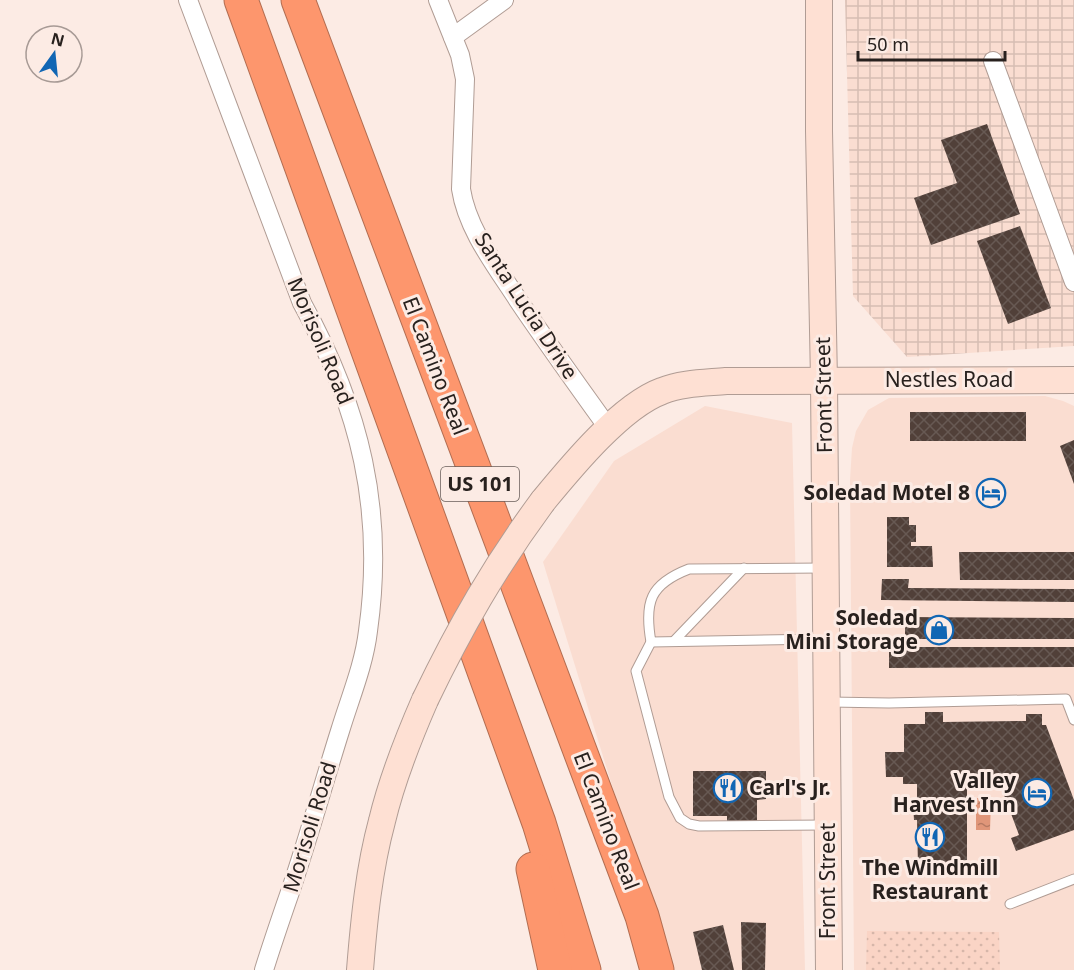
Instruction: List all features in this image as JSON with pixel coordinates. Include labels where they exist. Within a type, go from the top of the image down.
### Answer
[{"type":"highway","name":"US 101","points":[[241,0],[539,823],[584,970]]},
{"type":"highway","name":"El Camino Real","points":[[298,0],[642,916],[657,970]]},
{"type":"highway","points":[[500,717],[555,970]]},
{"type":"main road","name":"Front Street","points":[[819,0],[819,131],[825,380],[829,970]]},
{"type":"main road","name":"Nestles Road","points":[[360,970],[364,920],[381,821],[405,749],[451,645],[512,542],[543,501],[574,463],[640,402],[662,391],[685,385],[726,381],[1074,380]]},
{"type":"street","name":"Morisoli Road","points":[[188,0],[302,303],[338,374],[361,445],[369,487],[374,538],[373,589],[365,648],[264,970]]},
{"type":"street","name":"Santa Lucia Drive","points":[[438,0],[460,55],[465,79],[461,189],[464,207],[491,260],[609,429]]},
{"type":"street","points":[[453,37],[504,0]]},
{"type":"street","points":[[993,62],[1074,282]]},
{"type":"lane","points":[[674,641],[744,568]]},
{"type":"lane","points":[[826,568],[689,569],[673,575],[653,595],[648,607],[647,622],[651,642],[636,671],[669,797],[680,818],[689,824],[699,826],[828,825]]},
{"type":"lane","points":[[651,642],[826,639]]},
{"type":"lane","points":[[827,701],[889,703],[1066,699],[1074,720]]},
{"type":"lane","points":[[1010,904],[1074,879]]},
{"type":"shaded area","points":[[845,0],[1074,0],[1074,346],[907,357],[853,296]]},
{"type":"shaded area","points":[[1045,396],[1074,406],[1074,970],[854,970],[850,480],[852,448],[856,431],[868,410],[889,398]]},
{"type":"shaded area","points":[[705,406],[792,423],[805,970],[669,970],[543,562],[614,461]]},
{"type":"shaded area","points":[[867,931],[999,932],[1000,970],[866,970]]},
{"type":"water","points":[[976,798],[991,799],[990,830],[976,830]]},
{"type":"building","points":[[987,124],[1020,214],[931,245],[914,198],[957,183],[941,140]]},
{"type":"building","points":[[1020,226],[1051,308],[1008,324],[977,241]]},
{"type":"building","points":[[910,412],[1026,412],[1026,441],[910,441]]},
{"type":"building","points":[[1074,440],[1074,484],[1060,446]]},
{"type":"building","points":[[887,517],[909,517],[909,525],[916,525],[916,542],[911,542],[911,546],[932,546],[933,567],[887,567]]},
{"type":"building","points":[[959,552],[1074,552],[1074,580],[960,580]]},
{"type":"building","points":[[882,579],[909,579],[908,588],[1074,589],[1074,602],[881,600]]},
{"type":"building","points":[[905,617],[1074,618],[1074,639],[905,639]]},
{"type":"building","points":[[889,647],[1074,647],[1074,667],[889,668]]},
{"type":"building","name":"Valley Harvest Inn","points":[[925,712],[943,712],[943,722],[1026,721],[1026,714],[1042,714],[1042,725],[1046,725],[1074,800],[1074,830],[1016,851],[1011,838],[1019,835],[1001,787],[967,787],[967,866],[918,866],[917,820],[914,820],[913,805],[917,805],[917,784],[903,784],[903,777],[886,777],[885,752],[904,752],[904,724],[925,724]]},
{"type":"building","points":[[693,771],[766,771],[766,799],[757,800],[757,822],[727,823],[727,816],[693,816]]},
{"type":"building","points":[[741,922],[766,923],[765,970],[742,970]]},
{"type":"building","points":[[723,925],[734,970],[702,970],[693,932]]},
{"type":"place","name":"Soledad Motel 8","points":[[991,493]]},
{"type":"place","name":"Soledad Mini Storage","points":[[939,630]]},
{"type":"place","name":"Carl's Jr.","points":[[728,788]]},
{"type":"place","name":"Valley Harvest Inn","points":[[1037,793]]},
{"type":"place","name":"The Windmill Restaurant","points":[[930,837]]}]
